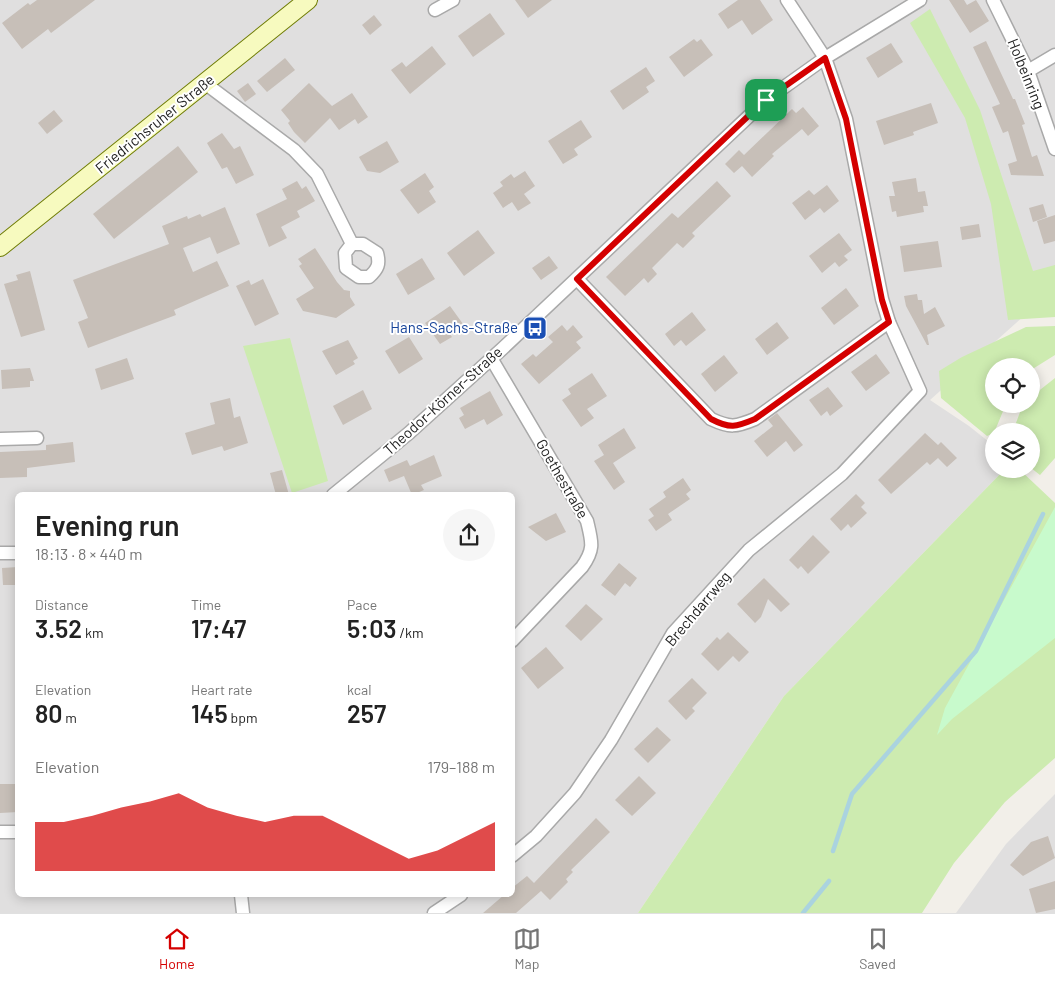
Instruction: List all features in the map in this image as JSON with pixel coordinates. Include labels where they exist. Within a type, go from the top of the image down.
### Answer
[{"type":"main road","name":"Friedrichsruher Straße","points":[[0,247],[206,84],[308,0]]},
{"type":"street","points":[[435,10],[453,0]]},
{"type":"street","points":[[577,279],[711,419],[725,426],[740,425],[755,419],[889,322],[882,300],[846,119],[825,58],[787,0]]},
{"type":"street","name":"Theodor-Körner-Straße","points":[[337,492],[408,434],[577,279],[764,101],[825,58],[920,0]]},
{"type":"street","name":"Holbeinring","points":[[993,0],[1028,71],[1055,149]]},
{"type":"street","points":[[1028,71],[1055,55]]},
{"type":"street","points":[[206,84],[294,150],[317,174],[352,244]]},
{"type":"street","name":"Brechdarrweg","points":[[515,854],[536,836],[576,793],[611,740],[673,634],[749,550],[842,474],[920,391],[889,322]]},
{"type":"street","name":"Goethestraße","points":[[491,358],[587,521],[592,541],[591,554],[582,567],[515,638]]},
{"type":"street","points":[[0,439],[37,438]]},
{"type":"street","points":[[0,553],[15,552]]},
{"type":"street","points":[[0,832],[15,832]]},
{"type":"street","points":[[241,897],[242,913]]},
{"type":"street","points":[[434,913],[458,897]]},
{"type":"shaded area","points":[[0,0],[1055,0],[1055,288],[930,400],[985,439],[985,478],[996,478],[784,696],[638,913],[0,913]]},
{"type":"shaded area","points":[[1055,794],[1055,913],[956,913],[1006,844]]},
{"type":"green space","points":[[930,9],[980,110],[1033,271],[1055,265],[1055,317],[1008,320],[991,204],[965,118],[910,23]]},
{"type":"green space","points":[[1055,326],[1055,355],[1040,364],[1040,358],[985,358],[985,413],[1002,413],[998,423],[985,423],[985,434],[941,398],[939,371],[962,357],[1026,327]]},
{"type":"green space","points":[[290,338],[328,481],[292,492],[243,346]]},
{"type":"green space","points":[[1055,378],[1055,458],[1040,475],[1040,423],[1016,423],[1020,413],[1040,413],[1040,390]]},
{"type":"green space","points":[[996,478],[1029,478],[1055,503],[1055,758],[1005,802],[954,863],[922,913],[638,913],[784,696]]},
{"type":"green space","points":[[1055,507],[1055,638],[952,719],[937,735],[945,708]]},
{"type":"building","points":[[37,0],[95,0],[51,33],[48,29],[22,49],[2,23],[28,3],[30,5]]},
{"type":"building","points":[[515,0],[552,0],[528,18]]},
{"type":"building","points":[[738,0],[760,0],[773,20],[752,35],[742,20],[728,29],[718,14]]},
{"type":"building","points":[[949,0],[964,0],[967,5],[976,0],[989,21],[970,33]]},
{"type":"building","points":[[490,13],[505,34],[473,57],[458,36]]},
{"type":"building","points":[[374,15],[382,25],[370,35],[362,25]]},
{"type":"building","points":[[694,39],[697,42],[701,39],[713,55],[684,77],[669,57]]},
{"type":"building","points":[[986,41],[1013,99],[1015,99],[1025,124],[1022,125],[1032,157],[1037,155],[1044,176],[1011,175],[1008,164],[1017,161],[1008,131],[1003,133],[992,107],[1000,104],[973,47]]},
{"type":"building","points":[[891,43],[903,62],[878,78],[866,58]]},
{"type":"building","points":[[432,46],[446,64],[410,94],[391,70],[402,62],[406,67]]},
{"type":"building","points":[[285,58],[295,70],[267,92],[257,81]]},
{"type":"building","points":[[646,67],[655,81],[646,87],[649,92],[623,110],[610,91]]},
{"type":"building","points":[[248,83],[256,94],[245,102],[237,91]]},
{"type":"building","points":[[309,83],[332,106],[352,93],[368,117],[358,124],[355,119],[339,130],[330,118],[305,143],[294,132],[288,123],[290,121],[281,110]]},
{"type":"building","points":[[931,103],[938,123],[913,132],[914,135],[884,145],[876,121]]},
{"type":"building","points":[[803,107],[819,126],[808,136],[802,129],[772,154],[774,156],[752,177],[742,166],[734,173],[725,164],[739,150],[744,155],[792,109],[796,113]]},
{"type":"building","points":[[54,110],[63,121],[47,134],[38,123]]},
{"type":"building","points":[[581,120],[592,137],[574,149],[578,155],[563,164],[548,141]]},
{"type":"building","points":[[222,133],[234,149],[240,146],[254,175],[236,184],[227,167],[222,169],[207,143]]},
{"type":"building","points":[[387,141],[399,162],[380,173],[367,171],[359,157]]},
{"type":"building","points":[[178,146],[198,172],[114,239],[93,214]]},
{"type":"building","points":[[525,171],[535,186],[524,194],[531,203],[518,211],[512,202],[503,208],[493,193],[503,186],[500,182],[511,174],[514,178]]},
{"type":"building","points":[[425,173],[434,187],[429,191],[436,202],[418,214],[400,190]]},
{"type":"building","points":[[916,178],[918,192],[925,191],[928,206],[923,206],[924,212],[897,217],[896,211],[892,212],[889,196],[895,196],[892,182]]},
{"type":"building","points":[[297,181],[302,189],[306,186],[315,201],[297,211],[300,217],[281,227],[287,238],[269,247],[256,214],[287,199],[282,189]]},
{"type":"building","points":[[717,181],[731,196],[692,233],[695,236],[683,248],[677,243],[652,268],[657,274],[648,283],[644,278],[625,296],[606,277],[672,213],[678,218]]},
{"type":"building","points":[[827,185],[839,201],[824,213],[820,208],[805,220],[792,203],[809,190],[814,195]]},
{"type":"building","points":[[1043,204],[1047,217],[1033,222],[1029,208]]},
{"type":"building","points":[[225,207],[240,244],[217,254],[210,237],[183,248],[193,272],[217,261],[229,286],[174,310],[176,315],[88,348],[78,322],[88,318],[73,280],[169,244],[162,226],[187,216],[188,219],[200,214],[202,217]]},
{"type":"building","points":[[1055,215],[1055,241],[1044,244],[1037,221]]},
{"type":"building","points":[[979,224],[981,237],[962,240],[960,227]]},
{"type":"building","points":[[478,230],[495,253],[464,276],[447,253]]},
{"type":"building","points":[[839,233],[852,250],[844,256],[848,260],[839,267],[835,262],[822,273],[809,256]]},
{"type":"building","points":[[938,241],[942,267],[904,272],[900,246]]},
{"type":"building","points":[[315,248],[337,282],[344,290],[350,291],[350,297],[355,305],[336,318],[303,311],[296,299],[314,288],[299,266],[302,264],[298,259]]},
{"type":"building","points":[[549,256],[558,268],[541,280],[532,268]]},
{"type":"building","points":[[422,258],[435,279],[408,295],[396,274]]},
{"type":"building","points":[[30,271],[45,330],[21,337],[4,284],[18,280],[16,275]]},
{"type":"building","points":[[263,279],[279,314],[255,326],[236,286],[249,280],[251,285]]},
{"type":"building","points":[[846,288],[859,306],[834,325],[821,308]]},
{"type":"building","points":[[917,294],[918,300],[922,300],[924,314],[935,307],[945,326],[927,335],[929,345],[927,345],[906,306],[904,296]]},
{"type":"building","points":[[450,306],[463,324],[449,333],[452,337],[440,344],[425,323]]},
{"type":"building","points":[[692,312],[706,330],[686,346],[681,340],[674,346],[665,334]]},
{"type":"building","points":[[777,322],[789,338],[767,355],[755,339]]},
{"type":"building","points":[[562,325],[567,331],[573,325],[583,337],[576,342],[581,348],[539,384],[521,364],[533,354],[536,357],[553,342],[548,337]]},
{"type":"building","points":[[409,337],[423,359],[399,374],[385,351]]},
{"type":"building","points":[[348,340],[358,358],[353,361],[355,364],[336,375],[322,351]]},
{"type":"building","points":[[876,354],[890,373],[866,391],[851,372]]},
{"type":"building","points":[[724,355],[738,373],[715,392],[701,374]]},
{"type":"building","points":[[127,358],[134,379],[101,390],[95,369]]},
{"type":"building","points":[[30,368],[34,381],[30,381],[30,387],[2,389],[1,370]]},
{"type":"building","points":[[592,373],[607,396],[587,409],[594,418],[581,427],[562,400],[571,394],[568,389]]},
{"type":"building","points":[[828,387],[843,406],[830,416],[827,411],[821,416],[809,400]]},
{"type":"building","points":[[363,390],[372,409],[343,425],[333,406]]},
{"type":"building","points":[[490,391],[503,415],[487,425],[484,419],[465,429],[459,418],[464,415],[460,408]]},
{"type":"building","points":[[230,398],[234,418],[240,416],[248,443],[224,451],[222,446],[192,455],[185,433],[215,424],[210,403]]},
{"type":"building","points":[[777,413],[803,445],[794,452],[786,441],[767,457],[754,441],[773,426],[768,420]]},
{"type":"building","points":[[624,428],[636,448],[613,463],[625,482],[614,490],[594,461],[604,455],[598,445]]},
{"type":"building","points":[[925,433],[938,445],[941,442],[957,458],[947,467],[938,458],[930,465],[927,462],[891,494],[878,480]]},
{"type":"building","points":[[73,442],[75,462],[27,468],[27,477],[0,478],[0,452],[46,450],[46,445]]},
{"type":"building","points":[[434,455],[442,476],[421,485],[424,490],[419,492],[411,492],[404,476],[389,482],[384,470],[407,460],[410,466]]},
{"type":"building","points":[[282,470],[288,492],[275,492],[270,473]]},
{"type":"building","points":[[683,478],[691,490],[686,494],[690,499],[668,514],[672,520],[656,531],[648,520],[654,516],[649,509],[666,497],[663,492]]},
{"type":"building","points":[[856,494],[865,503],[861,507],[867,513],[851,528],[848,524],[841,531],[830,519]]},
{"type":"building","points":[[556,513],[566,532],[546,541],[528,527]]},
{"type":"building","points":[[813,535],[830,552],[808,574],[801,566],[798,569],[789,560]]},
{"type":"building","points":[[619,563],[637,578],[630,587],[625,583],[615,596],[601,585]]},
{"type":"building","points":[[15,567],[15,585],[3,585],[2,568]]},
{"type":"building","points":[[764,578],[790,604],[781,612],[768,599],[761,617],[755,623],[737,604]]},
{"type":"building","points":[[586,604],[603,619],[581,641],[565,626]]},
{"type":"building","points":[[728,632],[749,652],[739,662],[733,656],[718,671],[701,654],[717,637],[720,640]]},
{"type":"building","points":[[546,647],[564,668],[538,689],[521,668]]},
{"type":"building","points":[[692,678],[707,693],[692,708],[695,711],[686,720],[668,701]]},
{"type":"building","points":[[657,727],[671,740],[648,763],[634,749]]},
{"type":"building","points":[[639,776],[656,793],[632,816],[615,800]]},
{"type":"building","points":[[0,784],[15,784],[15,812],[0,813]]},
{"type":"building","points":[[596,818],[610,832],[571,870],[573,872],[566,879],[568,882],[550,900],[541,891],[516,913],[483,913],[502,897],[515,897],[515,886],[527,876],[534,883]]},
{"type":"building","points":[[1048,836],[1055,858],[1023,876],[1010,865],[1031,842]]},
{"type":"building","points":[[1055,881],[1055,909],[1036,913],[1029,889]]},
{"type":"waterway","points":[[833,851],[852,794],[976,651],[1043,514]]},
{"type":"waterway","points":[[803,913],[829,881]]},
{"type":"place","name":"Hans-Sachs-Straße","points":[[535,328]]},
{"type":"route","points":[[825,58],[846,119],[882,300],[889,322],[755,419],[740,425],[725,426],[711,419],[577,279],[630,226],[766,100],[825,58]]}]
